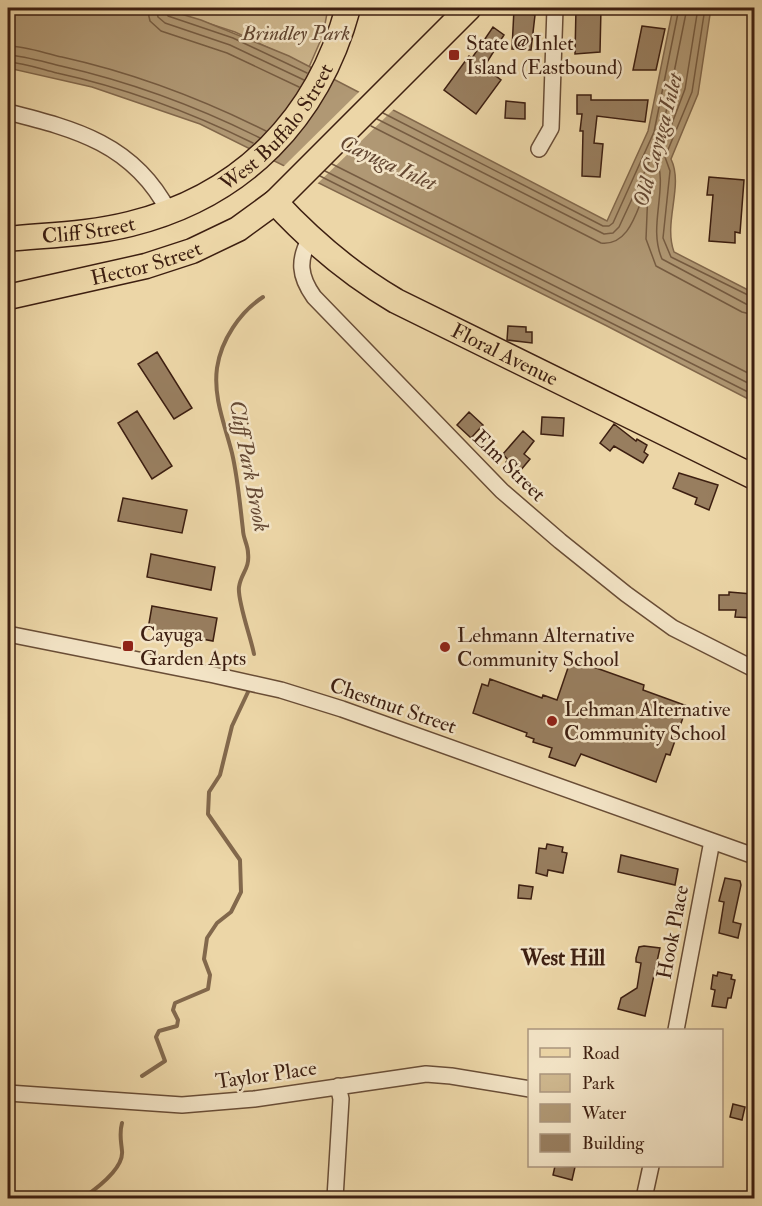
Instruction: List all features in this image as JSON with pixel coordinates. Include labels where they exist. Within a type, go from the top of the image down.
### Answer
[{"type":"main road","name":"West Buffalo Street","points":[[169,212],[226,184],[243,172],[290,128],[320,81],[348,8]]},
{"type":"main road","name":"Hector Street","points":[[8,297],[146,266],[192,251],[238,229],[275,202],[469,8]]},
{"type":"main road","name":"Floral Avenue","points":[[275,202],[310,238],[347,270],[396,301],[754,477]]},
{"type":"main road","name":"Cliff Street","points":[[8,239],[117,227],[169,212]]},
{"type":"street","points":[[539,149],[551,128],[555,8]]},
{"type":"street","points":[[8,112],[62,125],[95,138],[126,158],[143,173],[169,212]]},
{"type":"street","name":"Elm Street","points":[[310,238],[303,250],[300,266],[304,281],[314,297],[502,491],[591,567],[656,616],[696,640],[754,669]]},
{"type":"street","name":"Chestnut Street","points":[[8,634],[214,675],[291,693],[754,856]]},
{"type":"street","name":"Hook Place","points":[[676,1029],[712,841]]},
{"type":"street","name":"Taylor Place","points":[[8,1093],[182,1105],[254,1099],[426,1074],[528,1089]]},
{"type":"street","points":[[335,1198],[341,1098],[338,1086]]},
{"type":"street","points":[[644,1198],[651,1167]]},
{"type":"green space","name":"Brindley Park","points":[[161,8],[328,8],[323,35],[309,67],[235,32]]},
{"type":"water","points":[[8,8],[161,8],[201,20],[289,56],[607,221],[648,131],[673,8],[711,8],[698,94],[671,159],[675,192],[671,240],[674,252],[754,293],[754,402],[605,325],[200,124],[92,87],[8,68]]},
{"type":"pier","points":[[360,91],[394,109],[316,185],[282,168]]},
{"type":"building","points":[[576,8],[601,8],[600,52],[575,54]]},
{"type":"building","points":[[514,9],[535,15],[531,50],[512,49]]},
{"type":"building","points":[[642,26],[665,29],[656,70],[633,70]]},
{"type":"building","points":[[493,27],[504,35],[484,67],[501,80],[476,114],[444,90],[469,56],[472,58]]},
{"type":"building","points":[[577,95],[591,95],[591,100],[648,100],[645,122],[597,116],[594,143],[603,144],[600,177],[582,176],[583,131],[580,131],[582,114],[577,114]]},
{"type":"building","points":[[506,101],[525,103],[525,119],[505,118]]},
{"type":"building","points":[[709,177],[744,180],[740,233],[735,232],[735,243],[709,241],[713,195],[707,195]]},
{"type":"building","points":[[508,326],[526,327],[526,332],[532,332],[532,343],[507,340]]},
{"type":"building","points":[[157,352],[192,408],[174,419],[138,364]]},
{"type":"building","points":[[137,411],[172,466],[152,479],[118,423]]},
{"type":"building","points":[[469,412],[483,425],[471,438],[457,425]]},
{"type":"building","points":[[542,417],[564,418],[563,436],[541,434]]},
{"type":"building","points":[[614,424],[636,441],[637,439],[647,445],[644,452],[648,455],[643,463],[614,446],[610,451],[600,443]]},
{"type":"building","points":[[523,431],[534,441],[524,454],[530,459],[520,471],[506,462],[508,460],[503,454]]},
{"type":"building","points":[[679,473],[718,485],[709,510],[695,504],[697,498],[673,488]]},
{"type":"building","points":[[123,498],[187,510],[182,533],[118,521]]},
{"type":"building","points":[[151,554],[215,567],[211,590],[147,577]]},
{"type":"building","points":[[729,592],[752,594],[754,618],[735,617],[736,610],[719,610],[719,595],[729,595]]},
{"type":"building","points":[[152,606],[217,618],[213,641],[148,629]]},
{"type":"building","name":"Lehman Alternative Community School","points":[[571,659],[644,685],[643,690],[687,706],[670,755],[666,754],[656,782],[581,754],[575,766],[549,757],[552,748],[533,742],[534,739],[526,736],[527,733],[473,713],[482,684],[488,686],[490,679],[542,698],[543,695],[557,700]]},
{"type":"building","points":[[547,844],[563,847],[562,852],[567,853],[563,873],[548,870],[547,876],[536,873],[539,848],[546,849]]},
{"type":"building","points":[[621,855],[678,869],[675,885],[618,872]]},
{"type":"building","points":[[725,878],[740,881],[741,885],[733,922],[741,924],[738,938],[719,933],[724,902],[719,901]]},
{"type":"building","points":[[519,885],[533,887],[531,899],[518,898]]},
{"type":"building","points":[[639,947],[660,948],[645,1016],[618,1009],[621,998],[637,988],[641,963],[636,962],[636,958]]},
{"type":"building","points":[[718,972],[732,975],[731,979],[735,980],[726,1008],[712,1006],[715,990],[711,989],[713,975],[717,976]]},
{"type":"building","points":[[733,1104],[745,1107],[742,1120],[730,1117]]},
{"type":"building","points":[[555,1167],[575,1167],[572,1180],[553,1175]]},
{"type":"waterway","name":"Cliff Park Brook","points":[[254,654],[239,593],[240,582],[248,563],[248,550],[243,533],[234,463],[220,411],[216,379],[219,358],[227,337],[247,310],[263,297]]},
{"type":"waterway","name":"Cliff Park Brook","points":[[142,1076],[165,1061],[156,1037],[159,1031],[177,1026],[178,1020],[173,1010],[175,1003],[208,989],[210,975],[204,959],[207,938],[217,923],[231,912],[241,892],[240,860],[208,814],[209,792],[220,775],[232,726],[248,692]]},
{"type":"waterway","name":"Cliff Park Brook","points":[[83,1198],[108,1178],[119,1165],[122,1151],[120,1134],[122,1123]]},
{"type":"place","name":"State @ Inlet Island (Eastbound)","points":[[454,55]]},
{"type":"place","name":"Cayuga Garden Apts","points":[[128,646]]},
{"type":"place","name":"Lehmann Alternative Community School","points":[[445,647]]},
{"type":"place","name":"Lehman Alternative Community School","points":[[552,721]]},
{"type":"district","name":"West Hill","points":[[563,958]]},
{"type":"water label","name":"Old Cayuga Inlet","points":[[658,140]]},
{"type":"water label","name":"Cayuga Inlet","points":[[388,163]]}]
